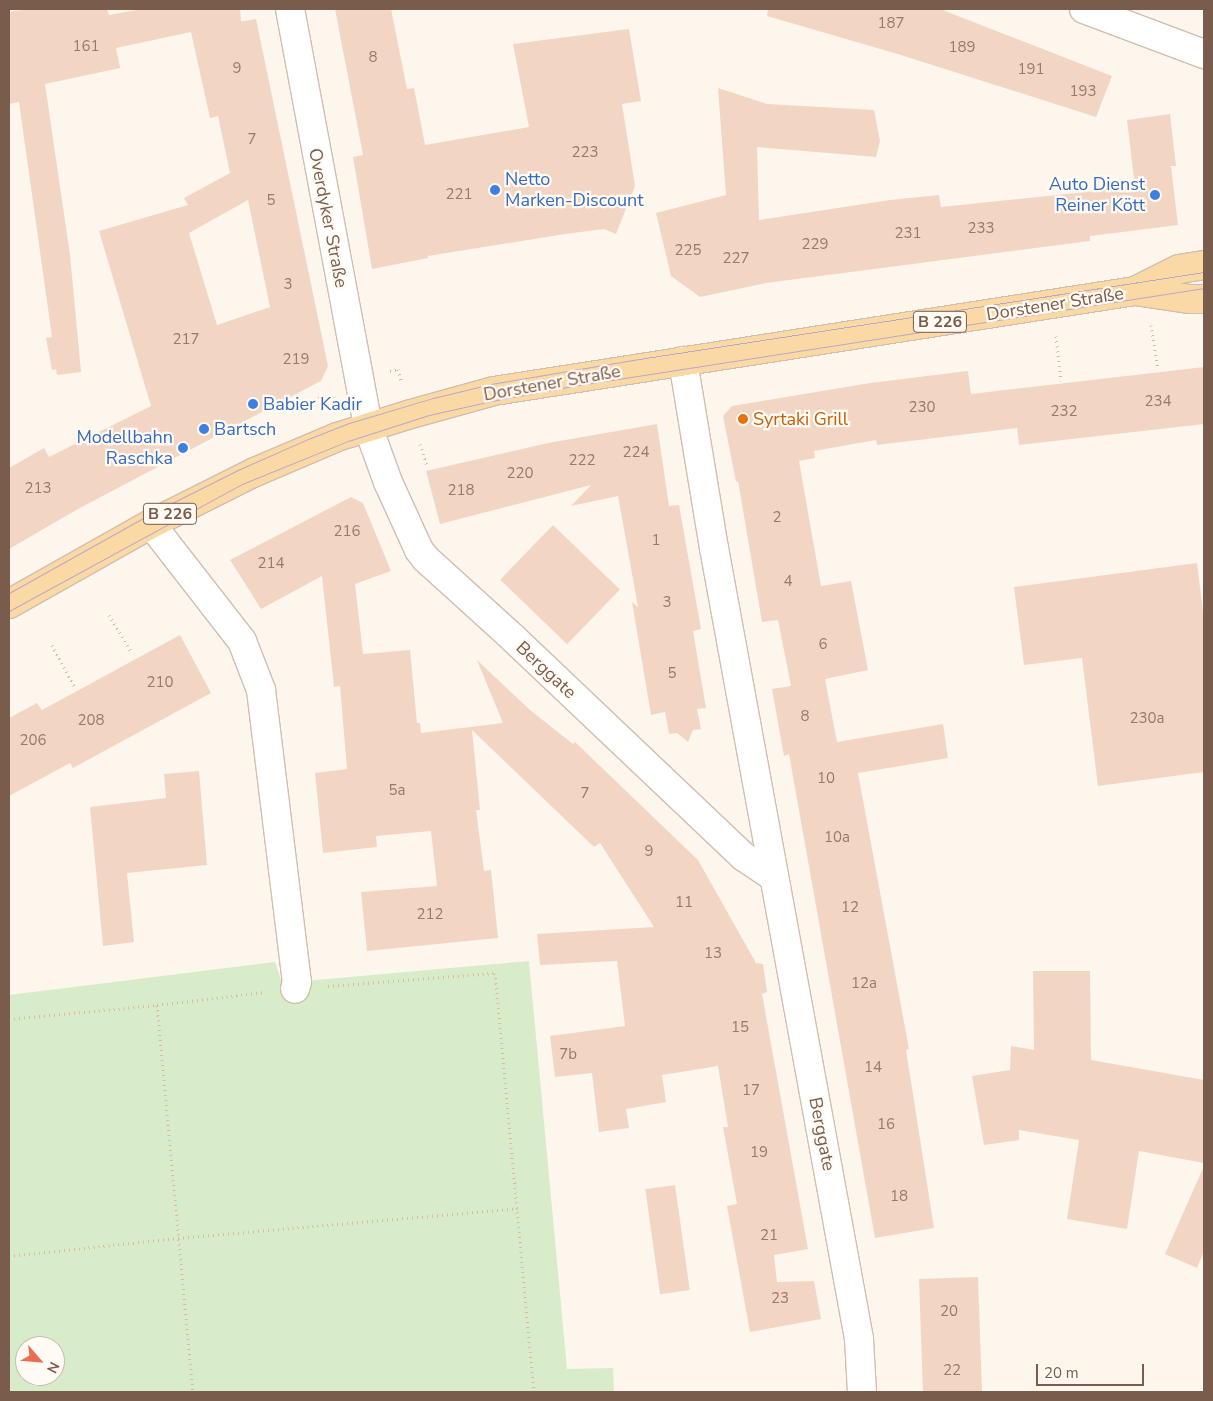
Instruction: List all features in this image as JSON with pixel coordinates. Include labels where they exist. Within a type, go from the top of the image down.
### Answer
[{"type":"main road","name":"Dorstener Straße","points":[[1140,292],[1179,269],[1204,265]]},
{"type":"main road","name":"Dorstener Straße","points":[[9,604],[151,524],[255,472],[337,437],[494,391],[1140,292],[1190,299],[1204,299]]},
{"type":"street","name":"Overdyker Straße","points":[[290,9],[368,427]]},
{"type":"street","points":[[1084,9],[1204,54]]},
{"type":"street","name":"Berggate","points":[[683,361],[714,548],[859,1339],[862,1392]]},
{"type":"street","name":"Berggate","points":[[368,427],[388,482],[419,550],[426,559],[513,638],[744,857],[774,877]]},
{"type":"street","points":[[151,524],[242,641],[261,690],[297,982],[295,989]]},
{"type":"path","points":[[1140,292],[1158,369]]},
{"type":"path","points":[[1052,304],[1062,380]]},
{"type":"path","points":[[109,615],[130,651]]},
{"type":"path","points":[[52,645],[74,686]]},
{"type":"path","points":[[9,1018],[157,1005],[295,989],[495,973],[534,1392]]},
{"type":"path","points":[[157,1005],[193,1392]]},
{"type":"path","points":[[9,1256],[178,1238],[518,1208]]},
{"type":"green space","points":[[529,961],[567,1369],[613,1368],[614,1392],[9,1392],[9,995],[275,962],[282,983]]},
{"type":"building","points":[[30,9],[107,9],[109,15],[142,9],[240,9],[241,22],[256,19],[328,366],[321,381],[78,509],[9,549],[9,468],[44,448],[49,457],[151,406],[99,231],[188,205],[184,198],[230,173],[218,116],[210,118],[191,32],[116,48],[120,68],[45,84],[70,255],[81,372],[57,375],[56,369],[52,370],[46,338],[52,337],[19,102],[9,104],[9,12]],"holes":[[[248,200],[270,307],[217,325],[189,233]]]},
{"type":"building","points":[[335,9],[391,9],[407,89],[414,88],[425,145],[529,127],[513,44],[629,29],[641,101],[622,104],[635,186],[616,234],[604,229],[565,234],[428,256],[428,258],[372,269],[353,157],[363,155]]},
{"type":"building","points":[[768,9],[940,9],[1112,76],[1096,117],[901,55],[767,16]]},
{"type":"building","points":[[718,88],[767,104],[874,110],[880,141],[876,157],[757,147],[759,220],[890,200],[939,195],[941,207],[1135,187],[1127,120],[1170,114],[1176,166],[1171,166],[1178,225],[1090,236],[1090,241],[766,283],[700,297],[671,276],[656,213],[726,195]]},
{"type":"building","points":[[1204,367],[1204,424],[1019,445],[1017,428],[877,445],[876,440],[814,451],[815,458],[799,461],[821,586],[851,581],[868,670],[825,679],[837,742],[943,724],[948,758],[858,773],[909,1049],[906,1050],[934,1228],[875,1238],[789,754],[784,756],[772,689],[791,686],[778,620],[762,622],[738,481],[736,482],[723,416],[732,406],[870,383],[968,371],[971,394]]},
{"type":"building","points":[[657,424],[669,506],[679,505],[701,629],[693,631],[706,708],[697,709],[701,729],[693,730],[688,742],[677,733],[669,734],[665,712],[651,715],[632,602],[638,607],[618,496],[571,506],[591,485],[440,524],[426,471],[548,443]]},
{"type":"building","points":[[351,497],[363,503],[391,571],[355,584],[363,654],[410,650],[417,723],[420,723],[421,733],[503,723],[477,660],[530,710],[573,744],[575,742],[698,860],[756,963],[763,964],[767,992],[762,994],[808,1249],[774,1255],[777,1282],[814,1281],[821,1319],[750,1332],[727,1206],[737,1204],[723,1127],[728,1127],[718,1066],[662,1075],[666,1102],[626,1109],[629,1128],[599,1132],[592,1073],[555,1077],[550,1036],[625,1026],[617,961],[540,965],[537,934],[654,927],[600,843],[594,847],[472,730],[480,810],[476,810],[484,871],[491,870],[498,938],[367,951],[361,892],[437,886],[431,831],[376,836],[377,847],[323,853],[315,773],[347,769],[340,686],[334,687],[322,576],[261,609],[230,560]]},
{"type":"building","points":[[553,525],[620,590],[567,644],[500,580]]},
{"type":"building","points":[[1197,563],[1204,620],[1204,772],[1098,786],[1082,658],[1024,665],[1014,587]]},
{"type":"building","points":[[180,635],[211,693],[73,768],[70,763],[9,796],[9,718],[37,703],[42,710]]},
{"type":"building","points":[[199,771],[207,865],[127,873],[134,942],[103,946],[90,807],[166,798],[164,774]]},
{"type":"building","points":[[1033,971],[1090,971],[1091,1060],[1204,1080],[1204,1163],[1139,1151],[1127,1229],[1067,1219],[1079,1140],[1019,1130],[1019,1140],[984,1145],[972,1076],[1010,1070],[1011,1046],[1034,1050]]},
{"type":"building","points":[[1204,1166],[1204,1251],[1197,1268],[1165,1254]]},
{"type":"building","points":[[675,1185],[690,1290],[660,1294],[645,1189]]},
{"type":"building","points":[[978,1277],[982,1392],[923,1392],[919,1279]]},
{"type":"tram line","points":[[9,593],[154,512],[240,469],[349,423],[433,398],[491,384],[639,359],[1204,272]]},
{"type":"tram line","points":[[9,611],[242,484],[348,441],[429,415],[573,386],[1204,288]]},
{"type":"place","name":"Netto Marken-Discount","points":[[495,190]]},
{"type":"place","name":"Auto Dienst Reiner Kött","points":[[1155,195]]},
{"type":"place","name":"Babier Kadir","points":[[253,404]]},
{"type":"place","name":"Syrtaki Grill","points":[[743,419]]},
{"type":"place","name":"Bartsch","points":[[204,429]]},
{"type":"place","name":"Modellbahn Raschka","points":[[183,448]]}]
